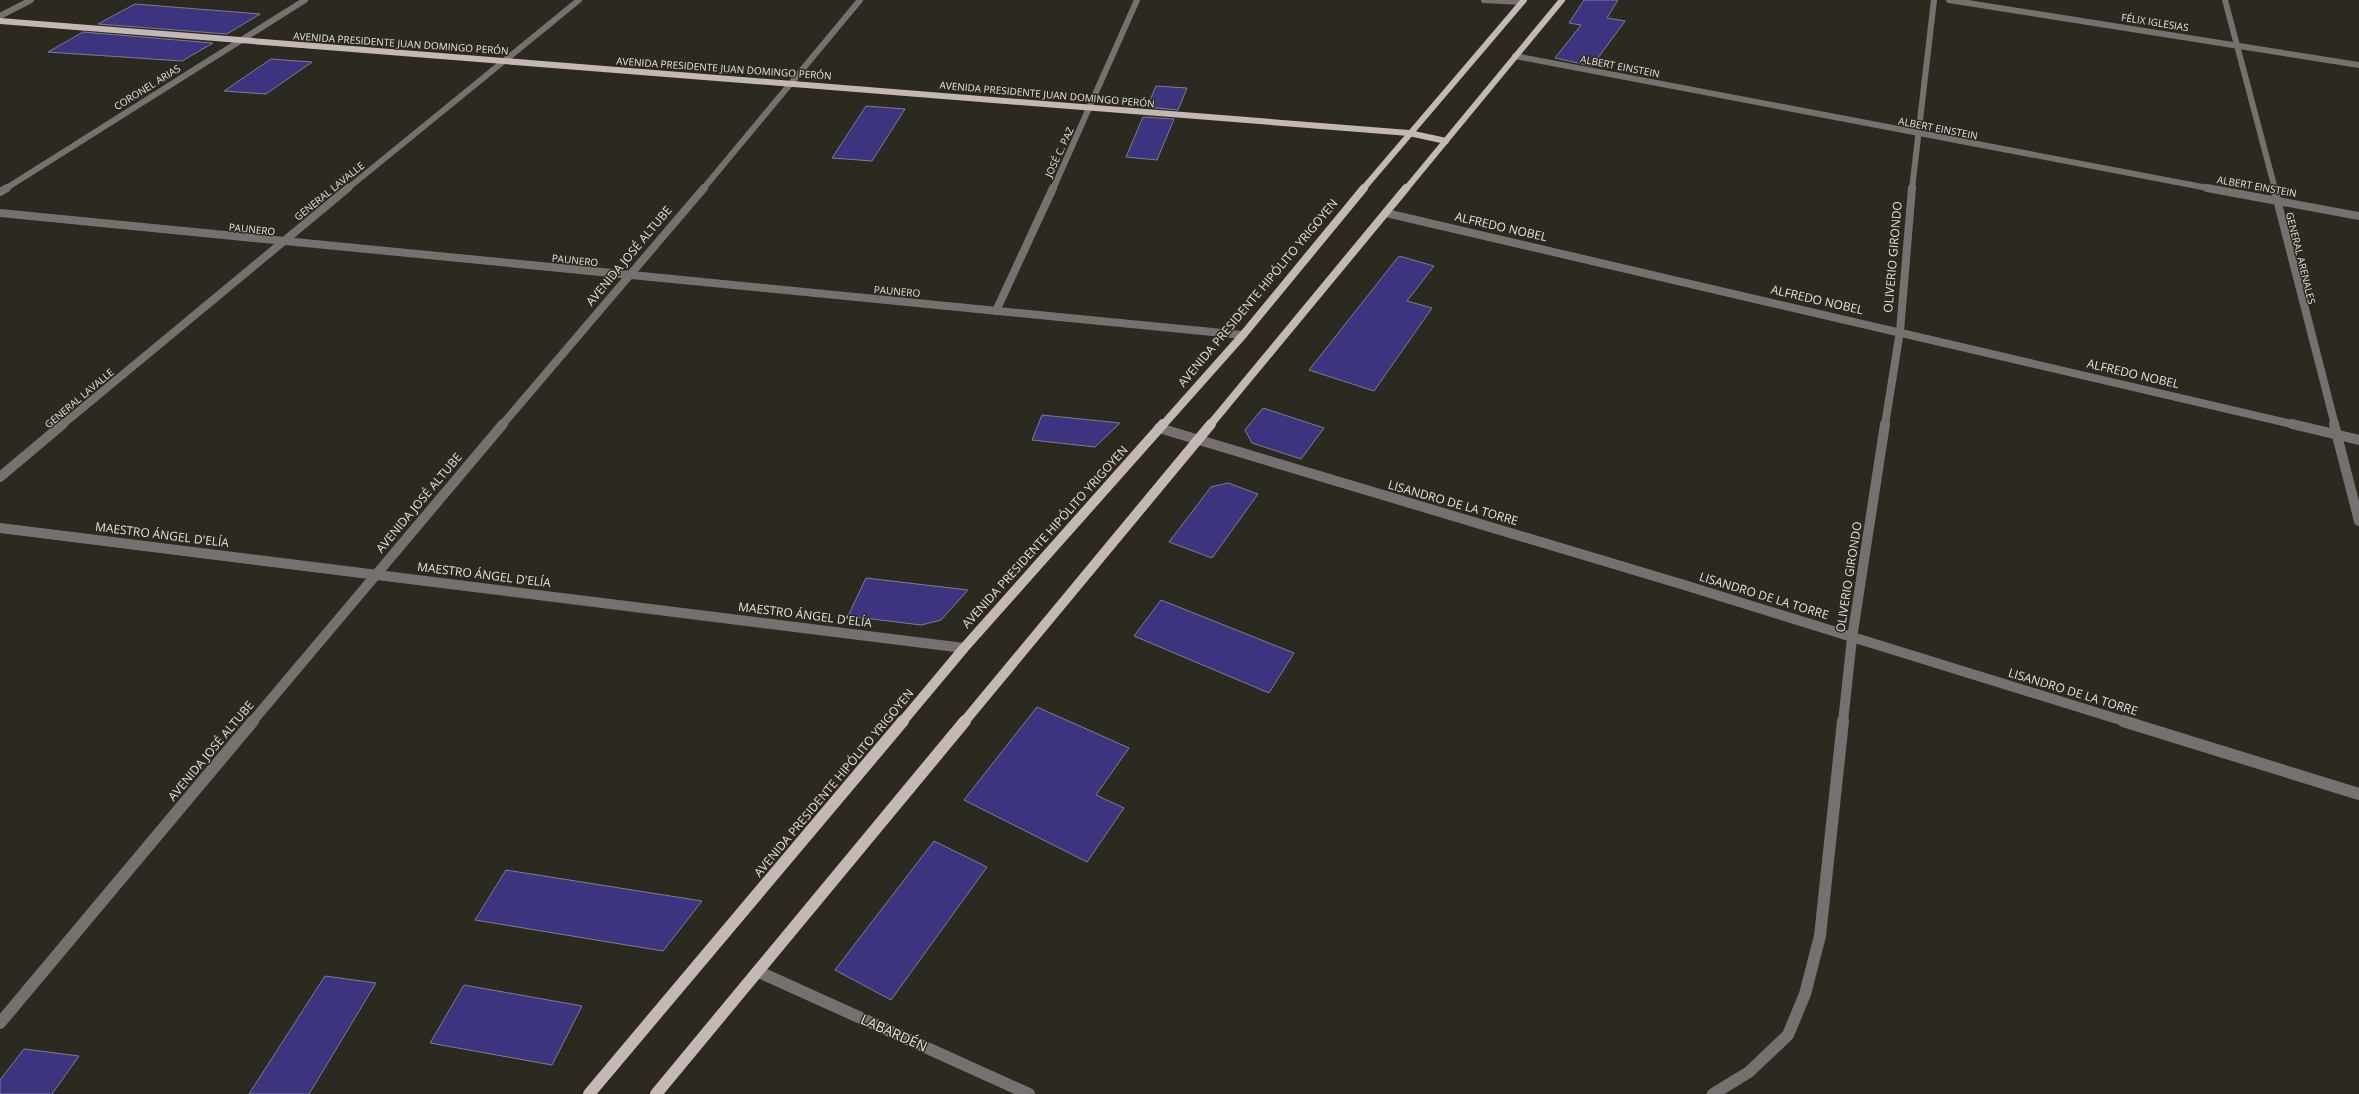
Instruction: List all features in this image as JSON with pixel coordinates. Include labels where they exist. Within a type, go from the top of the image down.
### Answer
[{"type":"main road","points":[[656,1094],[759,972],[1196,440],[1562,0]]},
{"type":"main road","name":"AVENIDA PRESIDENTE HIPÓLITO YRIGOYEN","points":[[589,1094],[964,648],[1243,335],[1409,133],[1523,1]]},
{"type":"main road","name":"AVENIDA PRESIDENTE JUAN DOMINGO PERÓN","points":[[0,22],[793,83],[1409,133],[1446,141]]},
{"type":"street","points":[[0,16],[31,0]]},
{"type":"street","name":"CORONEL ARIAS","points":[[0,192],[305,0]]},
{"type":"street","name":"GENERAL LAVALLE","points":[[0,476],[282,242],[579,0]]},
{"type":"street","name":"AVENIDA JOSÉ ALTUBE","points":[[0,1023],[375,575],[793,83],[860,0]]},
{"type":"street","name":"JOSÉ C. PAZ","points":[[996,310],[1091,107],[1137,0]]},
{"type":"street","points":[[1484,0],[1523,1]]},
{"type":"street","name":"OLIVERIO GIRONDO","points":[[1713,1094],[1749,1072],[1788,1035],[1805,994],[1820,936],[1852,638],[1900,331],[1917,134],[1934,0]]},
{"type":"street","name":"FÉLIX IGLESIAS","points":[[1949,0],[2359,65]]},
{"type":"street","name":"GENERAL ARENALES","points":[[2224,0],[2238,45],[2359,521]]},
{"type":"street","name":"ALBERT EINSTEIN","points":[[1515,56],[1917,134],[2359,216]]},
{"type":"street","name":"PAUNERO","points":[[0,213],[282,242],[1243,335]]},
{"type":"street","name":"ALFREDO NOBEL","points":[[1386,213],[1900,331],[2359,440]]},
{"type":"street","name":"LISANDRO DE LA TORRE","points":[[1159,428],[1681,584],[2359,794]]},
{"type":"street","name":"MAESTRO ÁNGEL D'ELÍA","points":[[0,528],[964,648]]},
{"type":"street","name":"LABARDÉN","points":[[759,972],[1029,1094]]},
{"type":"building","points":[[1584,0],[1618,0],[1607,18],[1625,21],[1592,66],[1555,58],[1581,25],[1569,23]]},
{"type":"building","points":[[135,4],[260,14],[227,34],[98,24]]},
{"type":"building","points":[[83,32],[213,43],[182,61],[48,52]]},
{"type":"building","points":[[271,59],[312,62],[266,94],[224,91]]},
{"type":"building","points":[[1156,86],[1187,88],[1178,110],[1147,107]]},
{"type":"building","points":[[866,106],[905,109],[872,161],[832,158]]},
{"type":"building","points":[[1143,117],[1174,119],[1157,160],[1126,157]]},
{"type":"building","points":[[1399,256],[1434,266],[1407,301],[1432,308],[1374,391],[1309,370]]},
{"type":"building","points":[[1263,408],[1324,428],[1301,459],[1252,443],[1245,430]]},
{"type":"building","points":[[1042,415],[1120,423],[1095,447],[1032,440]]},
{"type":"building","points":[[1228,483],[1258,494],[1212,558],[1169,542],[1211,487]]},
{"type":"building","points":[[866,578],[968,590],[941,620],[921,625],[848,616]]},
{"type":"building","points":[[1161,600],[1294,653],[1269,693],[1134,636]]},
{"type":"building","points":[[1037,707],[1129,748],[1096,795],[1124,808],[1087,862],[964,800]]},
{"type":"building","points":[[934,841],[987,867],[891,1000],[835,970]]},
{"type":"building","points":[[506,870],[702,901],[663,951],[475,920]]},
{"type":"building","points":[[325,976],[376,983],[309,1094],[249,1094]]},
{"type":"building","points":[[464,985],[582,1006],[552,1065],[430,1043]]},
{"type":"building","points":[[24,1049],[79,1056],[52,1094],[0,1094],[0,1080]]}]
